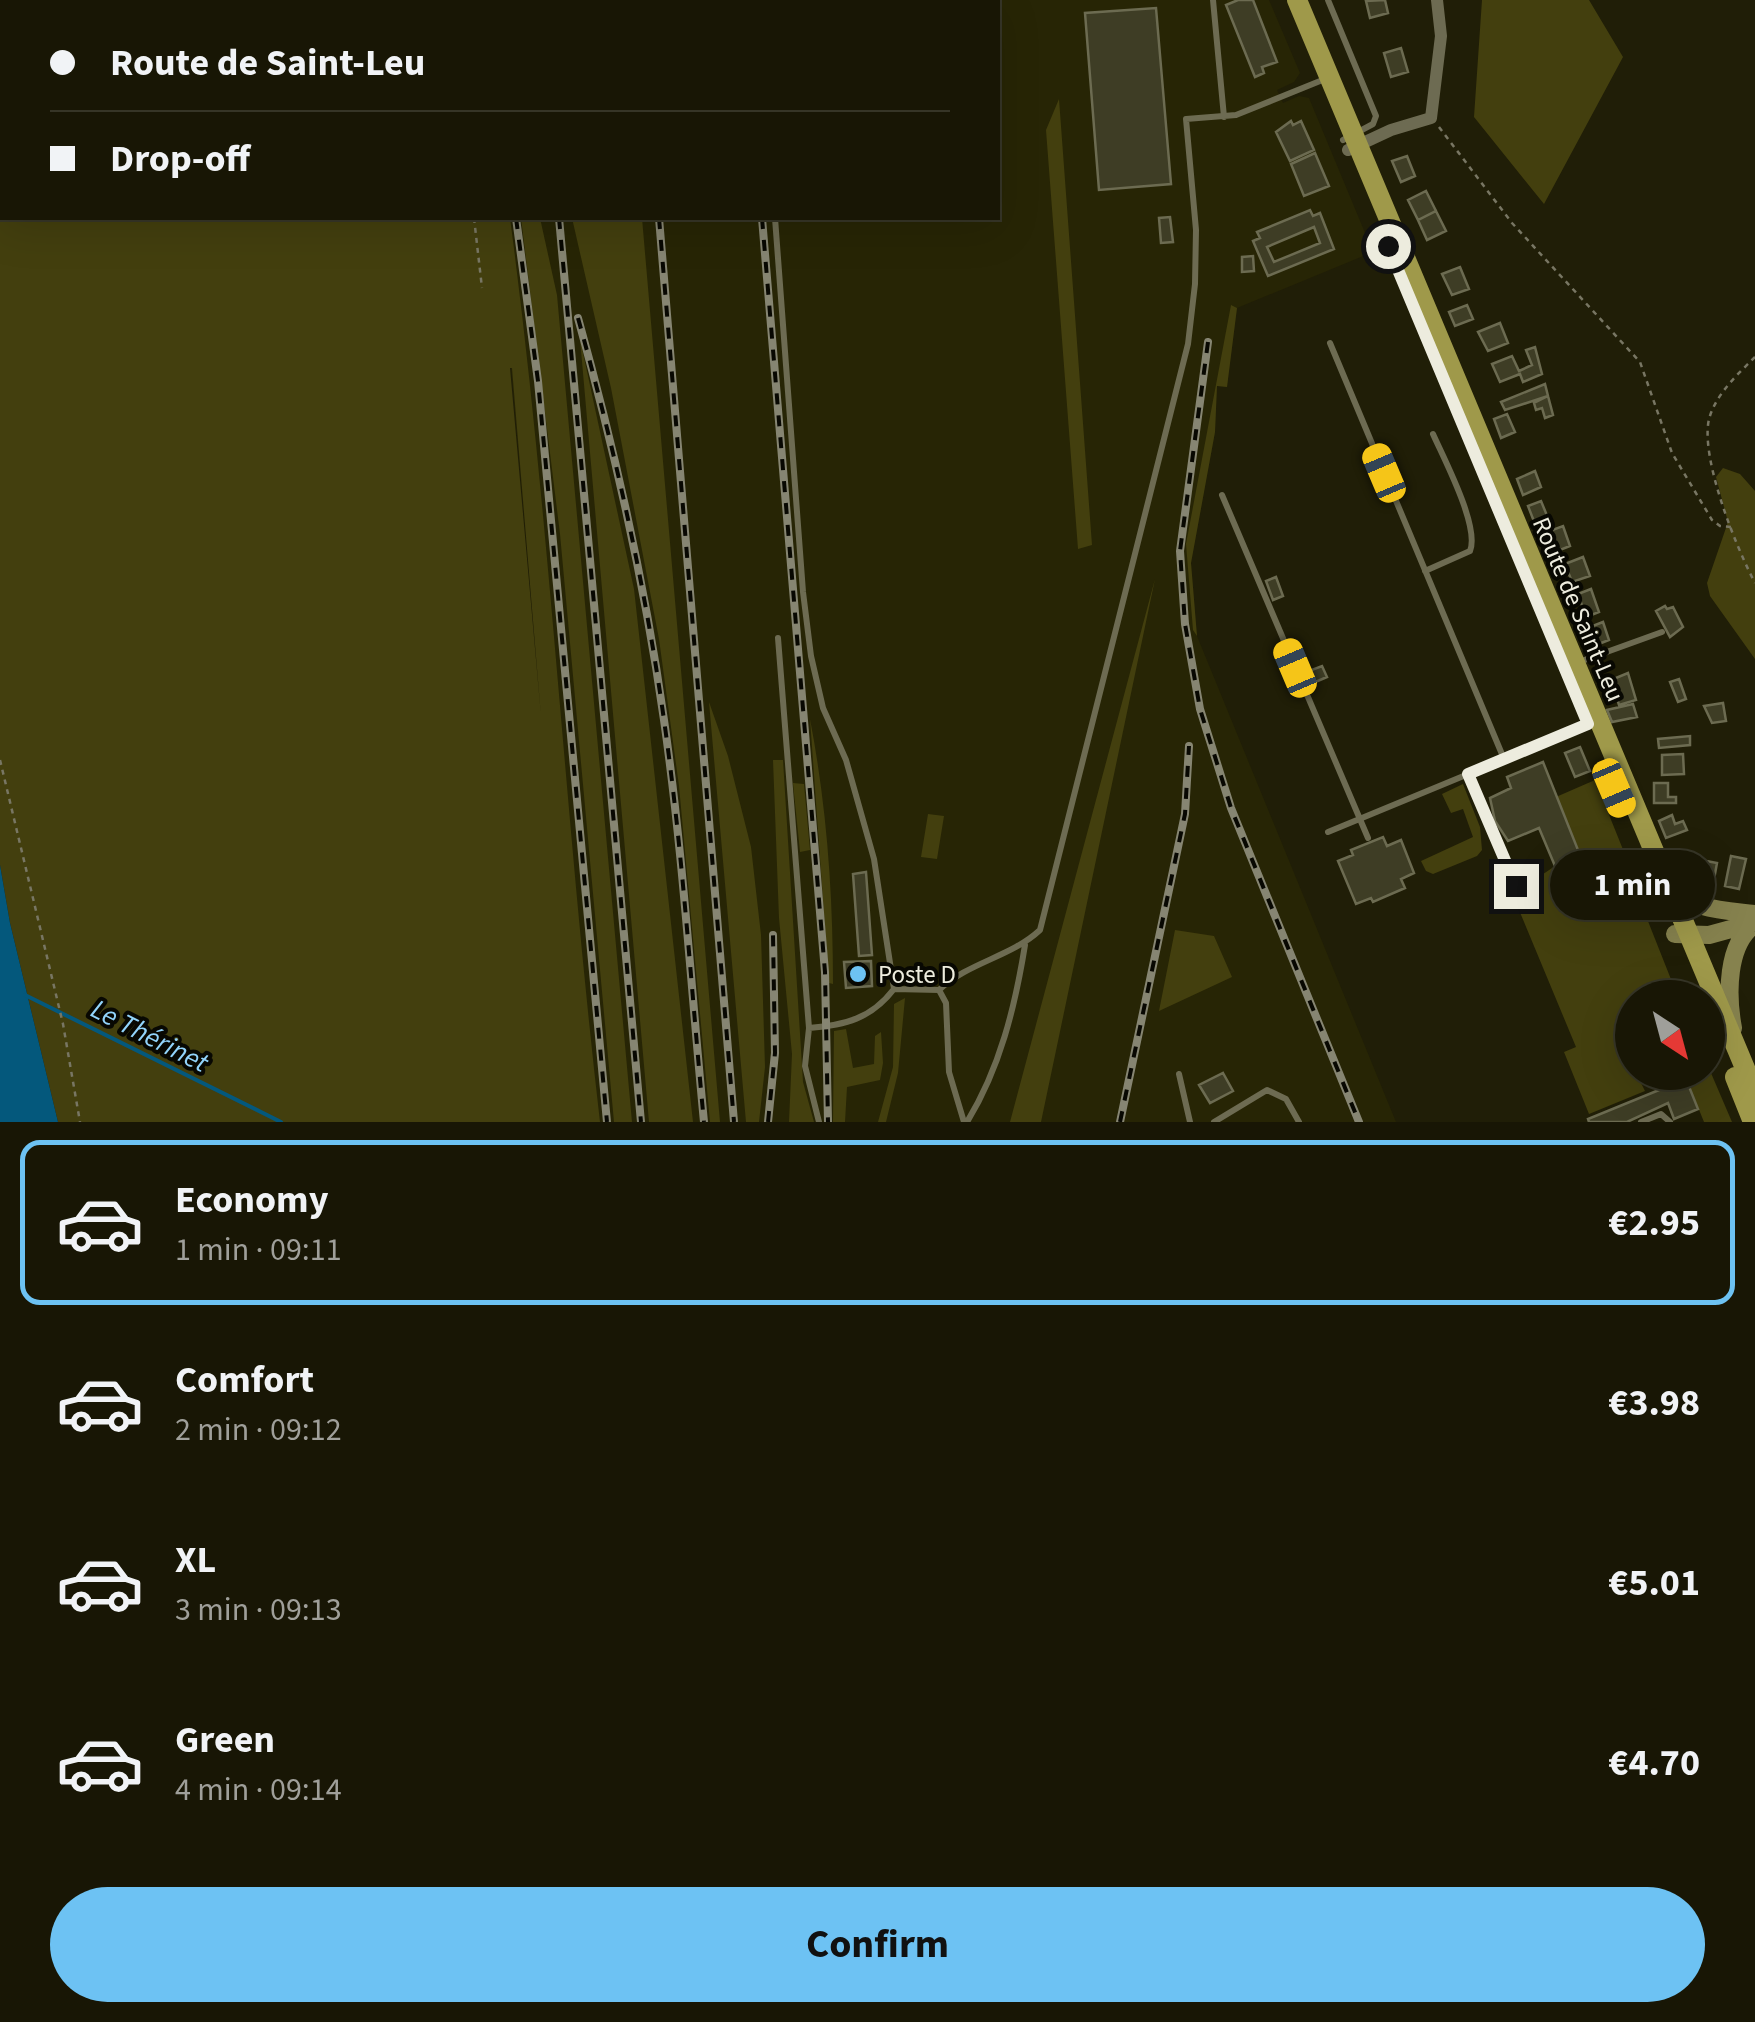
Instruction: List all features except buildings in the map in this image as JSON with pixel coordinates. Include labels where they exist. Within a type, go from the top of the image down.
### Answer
[{"type":"main road","points":[[1290,1],[1349,141]]},
{"type":"main road","name":"Route de Saint-Leu","points":[[1349,141],[1667,884],[1697,980]]},
{"type":"main road","name":"Route de Saint-Leu","points":[[1349,141],[1588,724],[1755,1092]]},
{"type":"main road","points":[[1725,1053],[1753,1122]]},
{"type":"street","points":[[1349,141],[1431,118],[1441,36],[1438,0]]},
{"type":"street","points":[[1667,884],[1689,902],[1755,914]]},
{"type":"street","points":[[1683,931],[1700,915],[1722,910]]},
{"type":"street","points":[[1683,931],[1714,934],[1755,923]]},
{"type":"street","points":[[1739,1053],[1730,1015],[1730,992],[1737,944],[1755,923]]},
{"type":"lane","points":[[1212,0],[1224,117]]},
{"type":"lane","points":[[1328,0],[1376,116],[1373,124],[1349,141]]},
{"type":"lane","points":[[894,989],[940,990],[956,974],[1025,944],[1040,930],[1188,344],[1196,230],[1186,119],[1242,113],[1324,79]]},
{"type":"lane","points":[[774,220],[811,656],[823,708],[846,760],[874,860],[894,989],[880,1007],[860,1019],[809,1028]]},
{"type":"lane","points":[[1330,343],[1504,759]]},
{"type":"lane","points":[[1425,570],[1470,551],[1474,543],[1461,499],[1433,434]]},
{"type":"lane","points":[[1222,495],[1368,838]]},
{"type":"lane","points":[[1575,664],[1662,632]]},
{"type":"lane","points":[[778,638],[809,1028],[805,1066],[819,1122]]},
{"type":"lane","points":[[1328,832],[1588,724]]},
{"type":"lane","points":[[1468,774],[1516,886]]},
{"type":"lane","points":[[965,1122],[988,1087],[1016,999],[1025,944]]},
{"type":"lane","points":[[940,990],[946,1003],[949,1072],[965,1122]]},
{"type":"lane","points":[[1179,1074],[1190,1122]]},
{"type":"lane","points":[[1214,1122],[1267,1090],[1286,1099],[1299,1122]]},
{"type":"lane","points":[[1642,1122],[1660,1114],[1670,1122]]},
{"type":"path","points":[[1431,118],[1512,223],[1640,362],[1672,453],[1712,520],[1730,527]]},
{"type":"path","points":[[474,220],[482,288]]},
{"type":"path","points":[[1755,357],[1718,399],[1708,430],[1712,464],[1730,527],[1755,583]]},
{"type":"path","points":[[0,760],[63,1023],[80,1122]]},
{"type":"shaded area","points":[[1000,0],[1269,0],[1300,73],[1294,82],[1277,90],[1283,103],[1299,96],[1309,98],[1373,252],[1237,308],[1227,387],[1217,386],[1215,432],[1191,563],[1197,636],[1396,1122],[584,1122],[562,950],[498,220],[1000,220]]},
{"type":"shaded area","points":[[1482,0],[1589,0],[1623,57],[1544,204],[1474,117]]},
{"type":"shaded area","points":[[1059,99],[1092,545],[1078,549],[1046,130]]},
{"type":"shaded area","points":[[0,220],[510,220],[536,443],[600,1122],[58,1122],[10,923],[0,865]],"holes":[[[510,368],[512,368],[541,716]]]},
{"type":"shaded area","points":[[521,220],[540,220],[557,295],[632,1122],[614,1122],[560,534]]},
{"type":"shaded area","points":[[572,220],[642,220],[720,1122],[710,1122],[679,786],[659,639],[611,388]]},
{"type":"shaded area","points":[[1231,305],[1237,308],[1227,387],[1217,386],[1215,432],[1191,563],[1197,636],[1193,630],[1186,544]]},
{"type":"shaded area","points":[[580,339],[634,589],[693,1122],[649,1122]]},
{"type":"shaded area","points":[[1723,468],[1740,474],[1755,491],[1755,659],[1710,596],[1707,583],[1728,522],[1716,477]]},
{"type":"shaded area","points":[[1155,579],[1041,1122],[1010,1122]]},
{"type":"shaded area","points":[[709,702],[728,756],[751,847],[761,935],[765,1067],[759,1122],[746,1122]]},
{"type":"shaded area","points":[[810,719],[828,851],[833,984],[829,983]]},
{"type":"shaded area","points":[[773,760],[783,760],[803,1082],[814,1122],[789,1122],[792,1054],[779,918]]},
{"type":"shaded area","points":[[1595,780],[1624,852],[1609,859],[1606,898],[1640,901],[1671,980],[1615,980],[1615,1090],[1645,1091],[1589,1114],[1564,1052],[1576,1047],[1514,898],[1530,892],[1527,885],[1555,866],[1579,855],[1556,797]]},
{"type":"shaded area","points":[[793,783],[804,784],[810,850],[800,852]]},
{"type":"shaded area","points":[[1463,784],[1480,827],[1482,850],[1477,856],[1433,874],[1426,871],[1421,861],[1473,837],[1463,809],[1451,813],[1442,794]]},
{"type":"shaded area","points":[[928,814],[944,816],[937,859],[921,857]]},
{"type":"shaded area","points":[[1175,930],[1214,936],[1232,977],[1159,1011]]},
{"type":"shaded area","points":[[905,998],[898,1073],[886,1122],[878,1122],[893,1067],[894,1004]]},
{"type":"shaded area","points":[[846,1029],[853,1068],[874,1064],[875,1036],[881,1032],[883,1063],[880,1080],[847,1087],[845,1122],[833,1122],[834,1031]]},
{"type":"shaded area","points":[[1691,1090],[1718,1090],[1732,1122],[1704,1122]]},
{"type":"water","points":[[0,865],[10,923],[58,1122],[0,1122]]},
{"type":"waterway","name":"Le Thérinet","points":[[25,995],[281,1122]]},
{"type":"railway","points":[[516,220],[538,381],[607,1122]]},
{"type":"railway","points":[[559,220],[641,1122]]},
{"type":"railway","points":[[659,220],[734,1122]]},
{"type":"railway","points":[[762,220],[825,972],[828,1122]]},
{"type":"railway","points":[[578,318],[628,518],[664,720],[704,1122]]},
{"type":"railway","points":[[1208,342],[1180,551],[1185,624],[1200,709],[1231,808],[1359,1122]]},
{"type":"railway","points":[[1120,1122],[1185,814],[1189,746]]},
{"type":"railway","points":[[768,1122],[775,1053],[773,935]]},
{"type":"place","name":"Poste D","points":[[858,974]]},
{"type":"route","points":[[1388,246],[1588,724],[1468,774],[1516,886]]}]
